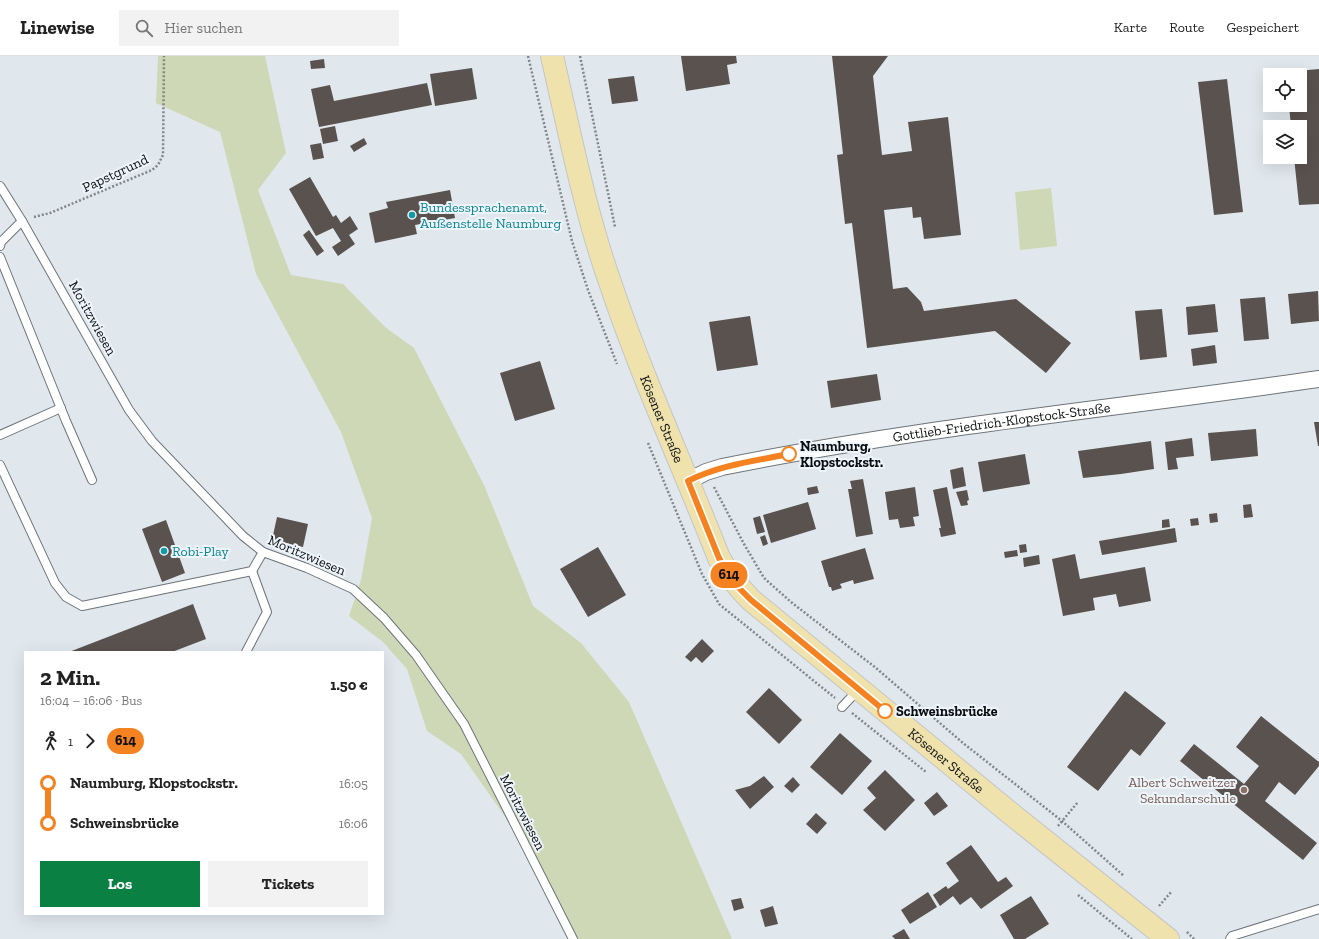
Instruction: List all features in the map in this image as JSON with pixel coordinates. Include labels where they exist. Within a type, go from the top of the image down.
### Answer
[{"type":"main road","name":"Kösener Straße","points":[[552,56],[582,188],[609,281],[644,373],[697,476],[719,558],[728,574],[751,600],[1039,836],[1177,935]]},
{"type":"street","name":"Gottlieb-Friedrich-Klopstock-Straße","points":[[697,476],[722,467],[806,451],[960,426],[1224,393],[1319,379]]},
{"type":"lane","name":"Moritzwiesen","points":[[0,186],[22,221],[129,410],[147,435],[243,536],[263,552],[307,568],[353,589],[384,618],[416,655],[464,724],[573,939]]},
{"type":"lane","points":[[0,246],[1,242],[22,221]]},
{"type":"lane","points":[[0,257],[92,480]]},
{"type":"lane","points":[[0,435],[61,408]]},
{"type":"lane","points":[[0,465],[55,584],[66,598],[82,606],[252,571],[263,552]]},
{"type":"lane","points":[[247,651],[267,612],[252,571]]},
{"type":"lane","points":[[843,706],[858,689]]},
{"type":"lane","points":[[1230,939],[1232,936],[1319,909]]},
{"type":"path","name":"Papstgrund","points":[[22,221],[50,213],[152,170],[158,165],[163,155],[164,56]]},
{"type":"path","points":[[528,56],[572,241],[588,290],[617,366]]},
{"type":"path","points":[[580,56],[616,230]]},
{"type":"path","points":[[647,439],[702,574],[719,604],[928,774]]},
{"type":"path","points":[[697,476],[744,544],[764,578],[791,602],[876,668],[964,743],[1062,821],[1124,877]]},
{"type":"path","points":[[1062,821],[1078,802]]},
{"type":"path","points":[[1073,891],[1132,939]]},
{"type":"path","points":[[1153,901],[1159,906],[1172,891]]},
{"type":"path","points":[[1177,935],[1194,939]]},
{"type":"green space","points":[[158,56],[265,56],[286,153],[258,190],[291,275],[343,284],[385,327],[414,348],[484,485],[533,606],[581,643],[629,702],[732,939],[569,939],[506,818],[461,754],[427,731],[407,669],[383,642],[349,616],[361,580],[372,518],[341,432],[256,274],[220,132],[156,103]]},
{"type":"green space","points":[[1051,188],[1057,246],[1020,250],[1015,192]]},
{"type":"building","points":[[681,56],[736,56],[737,63],[727,65],[730,84],[686,91]]},
{"type":"building","points":[[832,56],[888,56],[873,76],[882,155],[912,151],[908,122],[948,117],[961,235],[924,239],[921,217],[913,218],[912,207],[884,210],[893,289],[907,287],[921,302],[924,311],[1016,299],[1071,343],[1046,373],[995,331],[867,348],[852,223],[845,224],[837,155],[843,154]]},
{"type":"building","points":[[324,59],[325,68],[311,69],[310,61]]},
{"type":"building","points":[[472,68],[477,99],[435,106],[430,74]]},
{"type":"building","points":[[1319,69],[1319,204],[1299,205],[1295,164],[1307,164],[1307,120],[1290,120],[1290,112],[1307,112],[1307,70]]},
{"type":"building","points":[[634,76],[638,101],[612,104],[608,79]]},
{"type":"building","points":[[1227,79],[1243,212],[1214,215],[1198,82]]},
{"type":"building","points":[[427,83],[432,105],[319,127],[311,89],[330,85],[334,101]]},
{"type":"building","points":[[335,126],[338,141],[323,144],[320,129]]},
{"type":"building","points":[[364,138],[367,144],[354,152],[350,146]]},
{"type":"building","points":[[321,143],[324,158],[313,160],[310,145]]},
{"type":"building","points":[[310,177],[333,217],[336,215],[341,223],[350,216],[358,229],[349,235],[355,244],[338,256],[332,247],[341,241],[333,228],[316,236],[289,189]]},
{"type":"building","name":"Bundessprachenamt, Außenstelle Naumburg","points":[[450,190],[455,218],[415,225],[417,234],[375,243],[369,213],[388,208],[386,202]]},
{"type":"building","points":[[309,230],[324,251],[317,256],[303,235]]},
{"type":"building","points":[[1318,291],[1319,321],[1291,324],[1288,294]]},
{"type":"building","points":[[1265,297],[1269,339],[1244,341],[1240,299]]},
{"type":"building","points":[[1215,304],[1218,332],[1188,335],[1186,307]]},
{"type":"building","points":[[1162,309],[1167,357],[1140,360],[1135,311]]},
{"type":"building","points":[[750,316],[758,365],[717,371],[709,322]]},
{"type":"building","points":[[1215,345],[1217,363],[1193,366],[1191,349]]},
{"type":"building","points":[[540,361],[555,409],[515,421],[500,373]]},
{"type":"building","points":[[877,374],[881,400],[831,408],[827,381]]},
{"type":"building","points":[[1314,422],[1319,422],[1319,446],[1318,446]]},
{"type":"building","points":[[1256,429],[1258,456],[1211,461],[1208,433]]},
{"type":"building","points":[[1192,438],[1194,456],[1176,458],[1178,469],[1168,470],[1165,442]]},
{"type":"building","points":[[1151,441],[1154,469],[1083,478],[1078,451]]},
{"type":"building","points":[[1025,454],[1030,484],[983,492],[978,462]]},
{"type":"building","points":[[963,467],[966,486],[953,489],[950,470]]},
{"type":"building","points":[[863,479],[873,534],[856,537],[848,489],[852,489],[850,481]]},
{"type":"building","points":[[817,486],[819,493],[808,495],[807,488]]},
{"type":"building","points":[[915,487],[919,516],[913,517],[915,526],[900,528],[898,519],[889,520],[885,492]]},
{"type":"building","points":[[947,487],[956,534],[941,537],[939,528],[941,528],[933,490]]},
{"type":"building","points":[[967,490],[969,500],[967,501],[968,505],[961,506],[956,492]]},
{"type":"building","points":[[808,502],[816,529],[771,543],[763,515]]},
{"type":"building","points":[[1251,504],[1253,517],[1244,518],[1243,505]]},
{"type":"building","points":[[1217,513],[1218,522],[1210,523],[1209,514]]},
{"type":"building","points":[[760,516],[765,532],[757,534],[753,518]]},
{"type":"building","points":[[277,517],[308,524],[303,547],[272,540]]},
{"type":"building","points":[[1198,518],[1199,525],[1191,526],[1190,519]]},
{"type":"building","points":[[1169,519],[1170,527],[1162,528],[1162,520]]},
{"type":"building","name":"Robi-Play","points":[[166,520],[185,573],[162,582],[142,529]]},
{"type":"building","points":[[1175,528],[1177,542],[1102,555],[1099,541]]},
{"type":"building","points":[[765,535],[768,544],[763,546],[760,537]]},
{"type":"building","points":[[1026,544],[1027,552],[1020,553],[1019,545]]},
{"type":"building","points":[[598,547],[626,595],[588,617],[560,569]]},
{"type":"building","points":[[865,548],[874,579],[854,584],[853,580],[840,584],[842,588],[832,591],[831,587],[829,587],[821,561]]},
{"type":"building","points":[[1017,550],[1018,556],[1005,558],[1004,552]]},
{"type":"building","points":[[1075,554],[1080,579],[1145,567],[1151,601],[1119,607],[1116,594],[1093,598],[1095,610],[1063,616],[1052,559]]},
{"type":"building","points":[[1039,555],[1040,564],[1024,567],[1023,558]]},
{"type":"building","points":[[193,604],[206,639],[175,651],[72,651]]},
{"type":"building","points":[[702,639],[714,651],[702,663],[696,657],[691,662],[685,657]]},
{"type":"building","points":[[769,688],[802,720],[779,744],[746,712]]},
{"type":"building","points":[[1125,691],[1166,723],[1140,756],[1131,749],[1098,791],[1067,767]]},
{"type":"building","name":"Albert Schweitzer Sekundarschule","points":[[1261,716],[1319,762],[1319,766],[1295,795],[1279,782],[1265,801],[1317,843],[1303,860],[1180,761],[1194,744],[1244,784],[1259,766],[1236,747]]},
{"type":"building","points":[[840,733],[872,761],[842,795],[810,767]]},
{"type":"building","points":[[885,770],[915,800],[885,831],[863,810],[876,798],[867,788]]},
{"type":"building","points":[[764,776],[774,787],[750,809],[735,790],[750,786]]},
{"type":"building","points":[[793,777],[800,785],[792,793],[784,786]]},
{"type":"building","points":[[937,792],[948,806],[934,816],[924,803]]},
{"type":"building","points":[[816,813],[827,823],[817,834],[806,824]]},
{"type":"building","points":[[971,845],[998,882],[1006,877],[1013,886],[981,909],[971,897],[960,905],[953,896],[940,906],[933,895],[946,886],[948,889],[959,881],[946,863]]},
{"type":"building","points":[[928,892],[937,907],[910,924],[901,910]]},
{"type":"building","points":[[1031,896],[1049,924],[1025,939],[1014,939],[1000,915]]},
{"type":"building","points":[[741,898],[744,908],[734,911],[731,900]]},
{"type":"building","points":[[773,906],[778,924],[765,927],[760,910]]},
{"type":"building","points":[[904,929],[910,939],[895,939],[892,936]]},
{"type":"bus line","name":"614","points":[[789,454],[722,467],[706,472],[688,481],[719,558],[728,574],[739,588],[751,600],[885,711]]},
{"type":"place","name":"Bundessprachenamt, Außenstelle Naumburg","points":[[412,215]]},
{"type":"place","name":"Naumburg, Klopstockstr.","points":[[789,454]]},
{"type":"place","name":"Robi-Play","points":[[164,551]]},
{"type":"place","name":"Schweinsbrücke","points":[[885,711]]},
{"type":"place","name":"Albert Schweitzer Sekundarschule","points":[[1244,790]]}]
